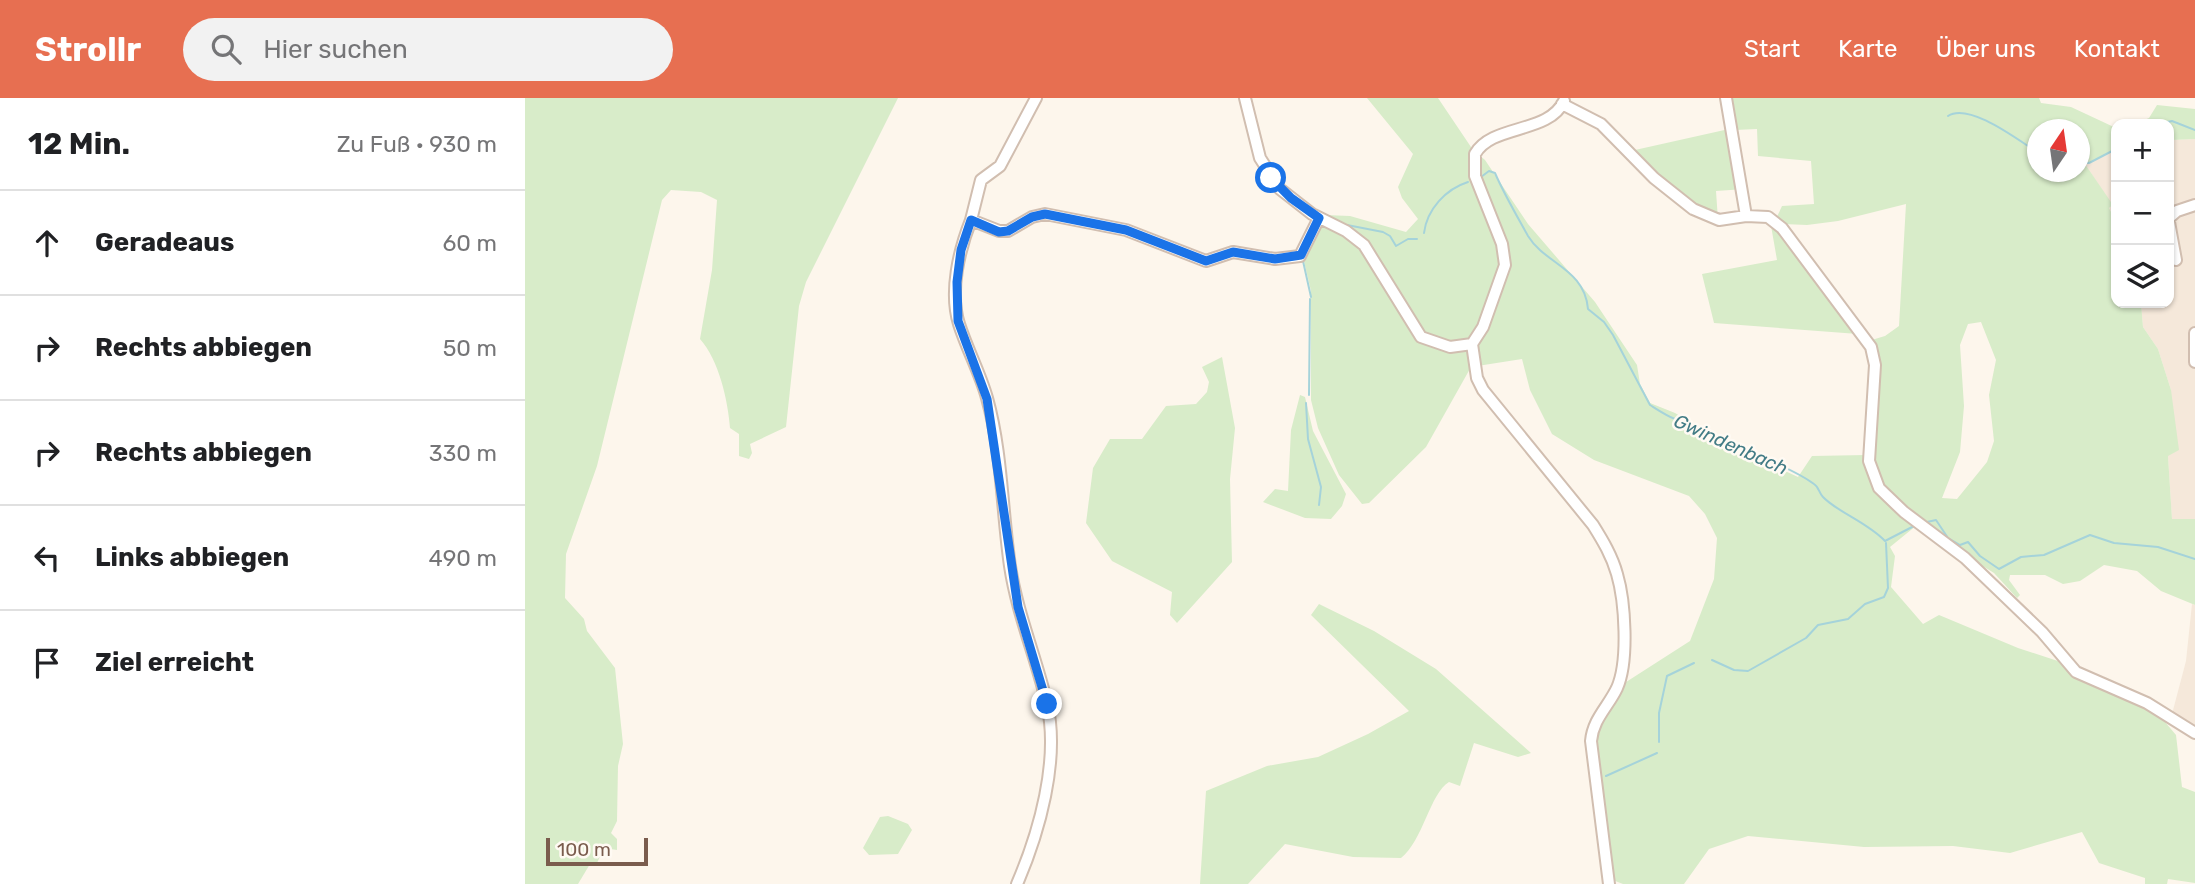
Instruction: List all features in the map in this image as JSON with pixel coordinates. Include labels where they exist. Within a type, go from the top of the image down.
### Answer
[{"type":"street","points":[[1017,884],[1042,810],[1048,762],[1049,713],[1032,647],[1018,607],[987,399],[958,321],[957,282],[961,250],[981,180],[1000,166],[1036,98]]},
{"type":"street","points":[[1245,98],[1264,167],[1280,188],[1319,218],[1346,231],[1364,245],[1421,337],[1450,347],[1472,344]]},
{"type":"street","points":[[1726,98],[1746,216]]},
{"type":"street","points":[[1609,884],[1591,738],[1594,724],[1617,687],[1620,677],[1623,632],[1619,583],[1612,558],[1593,525],[1483,390],[1477,378],[1472,344],[1483,327],[1505,265],[1498,233],[1475,176],[1475,154],[1485,144],[1548,117],[1563,101],[1601,124],[1654,178],[1693,209],[1719,219],[1768,216],[1782,228],[1871,347],[1875,365],[1869,461],[1879,488],[1903,512],[1965,558],[2042,632],[2076,672],[2147,703],[2195,733]]},
{"type":"street","points":[[2174,214],[2195,205]]},
{"type":"street","points":[[971,220],[999,232],[1008,231],[1032,217],[1045,214],[1126,230],[1206,261],[1233,252],[1275,259],[1300,256],[1319,218]]},
{"type":"street","points":[[2173,245],[2176,260]]},
{"type":"street","points":[[2195,333],[2195,362]]},
{"type":"shaded area","points":[[2195,139],[2195,519],[2172,520],[2168,456],[2171,390],[2158,349],[2143,327],[2141,308],[2174,308],[2174,140]]},
{"type":"shaded area","points":[[2111,151],[2111,203],[2090,172],[2090,162]]},
{"type":"shaded area","points":[[2192,604],[2195,605],[2195,730],[2172,714],[2186,661]]},
{"type":"green space","points":[[525,98],[898,98],[806,282],[799,306],[786,427],[750,444],[752,453],[749,459],[739,456],[739,434],[730,428],[721,381],[707,348],[700,339],[712,270],[717,200],[701,192],[671,190],[662,200],[597,466],[566,554],[565,598],[584,619],[587,631],[615,668],[623,744],[618,766],[617,821],[611,833],[617,839],[617,850],[604,848],[597,863],[590,864],[578,884],[525,884]]},
{"type":"green space","points":[[1367,98],[1438,98],[1473,150],[1485,160],[1528,224],[1595,302],[1637,365],[1640,384],[1650,403],[1675,413],[1735,448],[1798,477],[1812,456],[1866,455],[1872,367],[1865,342],[1885,336],[1899,326],[1906,204],[1838,221],[1807,225],[1783,224],[1858,334],[1714,323],[1702,274],[1777,260],[1770,220],[1776,219],[1782,206],[1814,204],[1811,161],[1758,156],[1757,129],[1735,130],[1745,189],[1716,191],[1718,220],[1709,218],[1626,152],[1729,129],[1723,98],[2039,98],[2041,103],[2071,107],[2111,126],[2111,151],[2090,162],[2090,119],[2027,119],[2027,182],[2090,182],[2090,171],[2111,202],[2111,308],[2141,308],[2143,327],[2158,349],[2171,390],[2179,450],[2168,456],[2172,519],[2195,519],[2195,605],[2161,591],[2137,571],[2104,565],[2080,581],[2063,584],[2045,575],[2010,575],[2009,580],[2020,595],[2017,598],[1994,573],[1917,525],[1890,547],[1895,556],[1891,587],[1923,624],[1939,615],[2018,648],[2064,663],[2149,703],[2176,735],[2182,787],[2195,792],[2195,883],[2168,879],[2167,884],[2145,884],[2145,878],[2099,863],[2082,832],[2010,853],[1953,846],[1864,847],[1748,836],[1709,849],[1684,884],[1623,884],[1605,877],[1604,802],[1596,753],[1598,725],[1623,684],[1690,641],[1714,579],[1717,538],[1705,514],[1689,496],[1594,460],[1552,434],[1530,390],[1522,359],[1471,367],[1426,447],[1369,503],[1362,504],[1339,475],[1318,428],[1311,400],[1311,291],[1303,257],[1325,215],[1350,216],[1406,232],[1418,219],[1402,198],[1398,187],[1413,154]],"holes":[[[1981,322],[1996,360],[1989,395],[1994,441],[1987,462],[1957,499],[1942,498],[1960,452],[1964,406],[1960,345],[1968,324]]]},
{"type":"green space","points":[[2157,105],[2195,109],[2195,139],[2174,140],[2174,119],[2147,119]]},
{"type":"green space","points":[[1222,357],[1235,428],[1230,479],[1232,562],[1177,623],[1170,615],[1172,592],[1112,561],[1086,523],[1093,468],[1110,439],[1142,439],[1166,406],[1196,404],[1207,392],[1209,382],[1202,367]]},
{"type":"green space","points":[[1300,395],[1305,397],[1313,431],[1346,494],[1342,506],[1331,519],[1305,518],[1263,502],[1275,489],[1288,491],[1291,430]]},
{"type":"green space","points":[[1319,604],[1374,631],[1436,669],[1531,753],[1518,757],[1474,743],[1460,786],[1449,782],[1442,788],[1415,840],[1401,858],[1353,857],[1285,844],[1248,884],[1200,884],[1206,791],[1267,766],[1318,757],[1409,711],[1311,615]]},
{"type":"green space","points":[[888,816],[908,824],[912,830],[898,854],[869,855],[863,848],[880,817]]},
{"type":"waterway","points":[[1948,116],[1957,113],[1980,118],[2027,146]]},
{"type":"waterway","points":[[2174,122],[2195,130]]},
{"type":"waterway","points":[[2090,162],[2111,152]]},
{"type":"waterway","name":"Gwindenbach","points":[[1481,177],[1489,171],[1495,173],[1535,246],[1580,285],[1588,309],[1604,322],[1613,335],[1650,405],[1672,418],[1708,432],[1725,445],[1757,455],[1806,479],[1816,485],[1829,502],[1885,541],[1914,526]]},
{"type":"waterway","name":"Gwindenbach","points":[[1424,233],[1429,216],[1439,201],[1468,182]]},
{"type":"waterway","points":[[1347,225],[1383,232],[1390,236],[1396,246],[1408,239],[1417,239]]},
{"type":"waterway","points":[[1303,261],[1311,297]]},
{"type":"waterway","points":[[1309,395],[1310,299]]},
{"type":"waterway","points":[[1306,403],[1308,439],[1321,487],[1319,505]]},
{"type":"waterway","name":"Gwindenbach","points":[[1927,522],[1936,520],[1948,538],[1960,545],[1968,542],[1980,556],[1999,569],[2021,557],[2044,555],[2090,535],[2114,543],[2158,547],[2195,559]]},
{"type":"waterway","points":[[1712,660],[1734,670],[1748,671],[1806,638],[1818,625],[1848,619],[1865,604],[1884,597],[1888,588],[1886,543]]},
{"type":"waterway","points":[[1659,742],[1659,713],[1667,676],[1694,663]]},
{"type":"waterway","points":[[1606,776],[1657,753]]},
{"type":"route","points":[[1047,704],[1018,607],[987,399],[958,321],[957,282],[961,250],[971,220],[999,232],[1008,231],[1032,217],[1045,214],[1126,230],[1187,256],[1206,261],[1233,252],[1275,259],[1300,256],[1319,218],[1291,198],[1271,178]]}]
